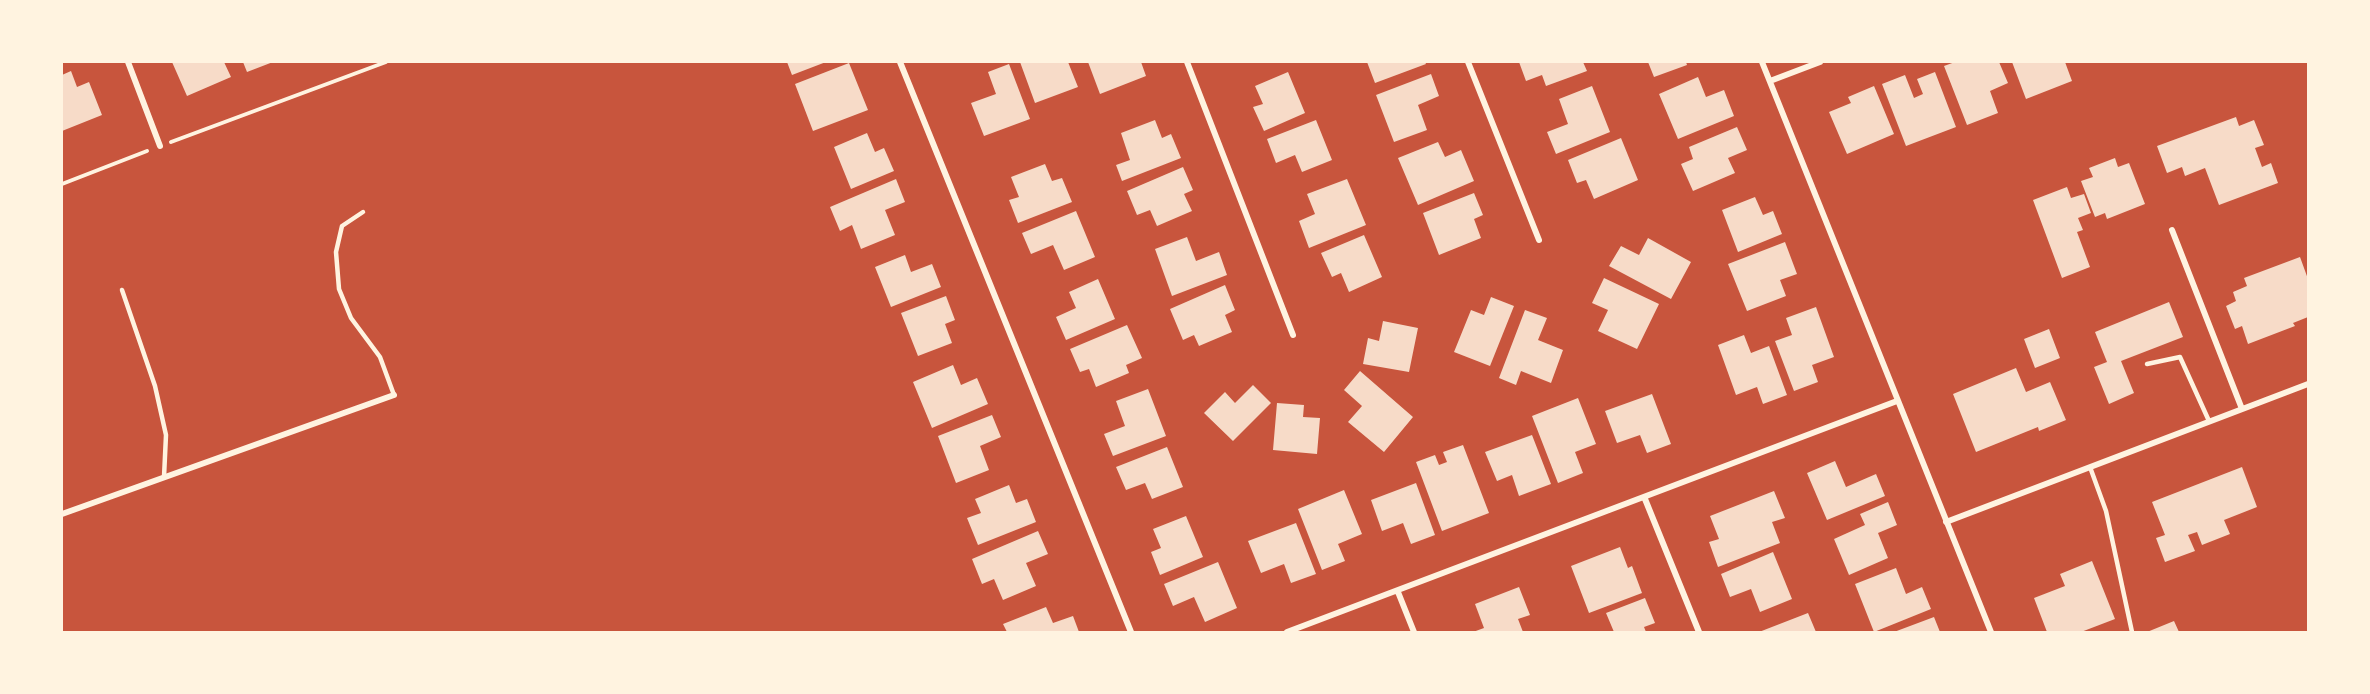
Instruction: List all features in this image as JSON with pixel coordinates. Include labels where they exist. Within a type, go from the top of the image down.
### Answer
[{"type":"street","points":[[128,62],[160,146]]},
{"type":"street","points":[[900,62],[1131,633]]},
{"type":"street","points":[[1186,62],[1293,335]]},
{"type":"street","points":[[1468,62],[1539,240]]},
{"type":"street","points":[[1762,62],[1990,633]]},
{"type":"street","points":[[1770,81],[1820,62]]},
{"type":"street","points":[[2172,230],[2242,409]]},
{"type":"street","points":[[1946,522],[2308,384]]},
{"type":"street","points":[[62,514],[394,395]]},
{"type":"street","points":[[1287,633],[1645,499],[1897,401]]},
{"type":"street","points":[[1645,499],[1699,633]]},
{"type":"street","points":[[1398,592],[1414,633]]},
{"type":"lane","points":[[363,212],[342,226],[336,252],[339,288],[351,318],[380,357],[394,395]]},
{"type":"lane","points":[[122,290],[155,386],[166,435],[164,477]]},
{"type":"lane","points":[[2147,364],[2180,357],[2209,422]]},
{"type":"lane","points":[[2090,467],[2106,511],[2132,633]]},
{"type":"path","points":[[62,184],[386,62]]},
{"type":"building","points":[[172,62],[224,62],[231,77],[187,96]]},
{"type":"building","points":[[243,62],[273,62],[247,72]]},
{"type":"building","points":[[787,62],[826,62],[792,75]]},
{"type":"building","points":[[1020,62],[1068,62],[1078,87],[1035,103]]},
{"type":"building","points":[[1088,62],[1141,62],[1146,76],[1100,94]]},
{"type":"building","points":[[1367,62],[1425,62],[1426,64],[1375,83]]},
{"type":"building","points":[[1519,62],[1583,62],[1587,71],[1546,86],[1542,75],[1526,81]]},
{"type":"building","points":[[1648,62],[1686,62],[1687,65],[1654,77]]},
{"type":"building","points":[[1955,62],[1999,62],[2008,83],[1990,91],[1998,113],[1967,125],[1944,66]]},
{"type":"building","points":[[2012,62],[2065,62],[2072,81],[2026,99]]},
{"type":"building","points":[[849,63],[868,110],[813,131],[795,84]]},
{"type":"building","points":[[1009,64],[1030,119],[984,136],[971,103],[996,94],[988,72]]},
{"type":"building","points":[[71,71],[77,87],[89,82],[102,115],[62,131],[62,75]]},
{"type":"building","points":[[1288,72],[1305,113],[1264,131],[1253,107],[1263,104],[1255,86]]},
{"type":"building","points":[[1935,72],[1956,127],[1906,146],[1882,84],[1905,75],[1914,98],[1923,94],[1917,79]]},
{"type":"building","points":[[1431,74],[1439,96],[1418,105],[1427,130],[1394,142],[1376,95]]},
{"type":"building","points":[[1698,77],[1706,97],[1724,90],[1734,116],[1678,139],[1659,94]]},
{"type":"building","points":[[1592,86],[1610,132],[1556,154],[1547,132],[1568,124],[1559,99]]},
{"type":"building","points":[[1874,86],[1894,134],[1847,154],[1829,112],[1851,103],[1848,97]]},
{"type":"building","points":[[2236,117],[2239,126],[2254,120],[2264,145],[2255,148],[2262,167],[2271,163],[2278,183],[2219,205],[2205,168],[2185,176],[2182,167],[2167,173],[2157,146]]},
{"type":"building","points":[[1155,120],[1162,138],[1171,134],[1181,158],[1122,181],[1116,165],[1130,160],[1121,133]]},
{"type":"building","points":[[1316,120],[1332,160],[1302,172],[1295,155],[1276,163],[1267,139]]},
{"type":"building","points":[[1737,127],[1747,150],[1728,158],[1735,173],[1693,191],[1681,164],[1693,159],[1689,147]]},
{"type":"building","points":[[867,133],[875,152],[884,148],[894,171],[851,189],[834,147]]},
{"type":"building","points":[[1621,138],[1638,180],[1594,199],[1586,180],[1577,183],[1568,160]]},
{"type":"building","points":[[1438,142],[1445,157],[1461,150],[1474,181],[1418,205],[1398,158]]},
{"type":"building","points":[[2115,158],[2118,167],[2129,163],[2145,204],[2107,219],[2105,213],[2095,217],[2081,181],[2093,177],[2089,168]]},
{"type":"building","points":[[1045,164],[1052,181],[1062,178],[1072,202],[1018,223],[1009,200],[1019,197],[1011,177]]},
{"type":"building","points":[[1183,167],[1193,190],[1184,194],[1192,211],[1157,226],[1150,210],[1137,215],[1127,191]]},
{"type":"building","points":[[896,179],[905,202],[885,210],[895,235],[861,249],[852,225],[840,231],[830,207]]},
{"type":"building","points":[[1347,179],[1366,225],[1309,248],[1299,221],[1315,214],[1307,194]]},
{"type":"building","points":[[2067,187],[2071,198],[2084,194],[2091,213],[2078,218],[2083,230],[2077,232],[2090,267],[2062,278],[2033,200]]},
{"type":"building","points":[[1474,193],[1483,215],[1474,219],[1481,238],[1439,255],[1423,213]]},
{"type":"building","points":[[1755,197],[1763,215],[1773,211],[1782,234],[1738,252],[1722,210]]},
{"type":"building","points":[[1076,211],[1095,257],[1064,270],[1053,245],[1031,254],[1022,233]]},
{"type":"building","points":[[1364,235],[1382,277],[1349,292],[1341,273],[1332,277],[1321,253]]},
{"type":"building","points":[[1187,237],[1196,261],[1219,252],[1227,275],[1172,296],[1155,249]]},
{"type":"building","points":[[1648,238],[1691,262],[1671,299],[1609,266],[1621,246],[1639,255]]},
{"type":"building","points":[[1785,242],[1797,274],[1780,280],[1786,296],[1747,311],[1728,264]]},
{"type":"building","points":[[905,255],[911,272],[932,264],[941,287],[891,307],[875,267]]},
{"type":"building","points":[[2300,257],[2308,279],[2308,317],[2293,323],[2295,326],[2248,344],[2242,326],[2235,329],[2226,306],[2236,301],[2233,292],[2247,286],[2244,278]]},
{"type":"building","points":[[1604,278],[1659,304],[1637,349],[1598,331],[1608,310],[1592,303]]},
{"type":"building","points":[[1098,279],[1115,319],[1066,340],[1056,317],[1076,308],[1069,292]]},
{"type":"building","points":[[1225,285],[1235,310],[1225,315],[1232,332],[1199,346],[1194,335],[1183,340],[1170,309]]},
{"type":"building","points":[[946,296],[955,320],[945,324],[952,343],[918,356],[901,313]]},
{"type":"building","points":[[1491,297],[1514,306],[1490,366],[1454,352],[1471,310],[1484,315]]},
{"type":"building","points":[[2169,302],[2183,337],[2121,361],[2134,393],[2109,404],[2094,367],[2107,362],[2095,332]]},
{"type":"building","points":[[1816,307],[1834,357],[1812,365],[1818,382],[1794,391],[1775,341],[1792,335],[1786,318]]},
{"type":"building","points":[[1525,310],[1547,318],[1538,340],[1563,350],[1551,383],[1521,371],[1516,385],[1499,378]]},
{"type":"building","points":[[1383,321],[1418,328],[1409,372],[1363,364],[1368,338],[1379,341]]},
{"type":"building","points":[[1127,325],[1142,358],[1126,365],[1129,373],[1096,387],[1089,369],[1080,372],[1070,349]]},
{"type":"building","points":[[2049,329],[2060,358],[2035,368],[2024,339]]},
{"type":"building","points":[[1744,335],[1751,353],[1769,346],[1787,395],[1763,404],[1757,387],[1736,395],[1718,345]]},
{"type":"building","points":[[953,365],[961,385],[977,378],[988,404],[932,428],[913,382]]},
{"type":"building","points":[[2016,368],[2026,392],[2050,382],[2066,420],[2039,431],[2038,427],[1976,452],[1953,394]]},
{"type":"building","points":[[1360,371],[1413,417],[1384,452],[1348,422],[1362,406],[1344,390]]},
{"type":"building","points":[[1253,385],[1271,403],[1233,441],[1204,413],[1225,392],[1235,403]]},
{"type":"building","points":[[1148,389],[1166,436],[1113,456],[1104,434],[1125,426],[1116,401]]},
{"type":"building","points":[[1652,394],[1671,444],[1647,453],[1640,435],[1617,443],[1605,411]]},
{"type":"building","points":[[1578,398],[1596,444],[1575,452],[1583,473],[1558,483],[1532,416]]},
{"type":"building","points":[[1277,403],[1304,405],[1303,417],[1320,418],[1317,454],[1273,450]]},
{"type":"building","points":[[992,415],[1001,437],[980,446],[989,470],[956,483],[938,436]]},
{"type":"building","points":[[1532,435],[1551,484],[1519,496],[1512,475],[1497,481],[1485,452]]},
{"type":"building","points":[[1463,445],[1489,513],[1442,531],[1416,462],[1435,455],[1439,465],[1447,462],[1443,452]]},
{"type":"building","points":[[1167,447],[1183,487],[1152,499],[1145,483],[1126,490],[1116,467]]},
{"type":"building","points":[[1835,461],[1846,487],[1876,474],[1885,496],[1827,520],[1807,473]]},
{"type":"building","points":[[2242,467],[2257,507],[2224,520],[2230,534],[2202,545],[2197,532],[2188,535],[2195,551],[2165,562],[2156,538],[2165,535],[2152,502]]},
{"type":"building","points":[[1416,483],[1435,535],[1411,544],[1403,523],[1382,531],[1371,500]]},
{"type":"building","points":[[1009,485],[1016,503],[1027,499],[1036,522],[978,545],[967,518],[981,513],[975,499]]},
{"type":"building","points":[[1344,490],[1362,534],[1338,544],[1345,561],[1322,570],[1298,509]]},
{"type":"building","points":[[1774,491],[1785,518],[1772,522],[1780,543],[1718,567],[1709,542],[1719,539],[1710,516]]},
{"type":"building","points":[[1888,502],[1897,525],[1878,533],[1888,558],[1849,575],[1834,539],[1865,525],[1860,514]]},
{"type":"building","points":[[1186,516],[1203,557],[1160,575],[1151,552],[1161,548],[1153,529]]},
{"type":"building","points":[[1296,523],[1316,574],[1291,583],[1284,564],[1261,573],[1248,541]]},
{"type":"building","points":[[1038,531],[1048,554],[1026,563],[1036,586],[1003,600],[994,579],[982,584],[972,559]]},
{"type":"building","points":[[1620,547],[1628,568],[1632,566],[1642,593],[1589,613],[1571,566]]},
{"type":"building","points":[[1773,552],[1792,599],[1760,612],[1751,589],[1730,597],[1721,574]]},
{"type":"building","points":[[2092,561],[2115,619],[2081,632],[2047,632],[2034,598],[2065,586],[2060,574]]},
{"type":"building","points":[[1218,562],[1237,608],[1205,622],[1194,597],[1173,606],[1164,584]]},
{"type":"building","points":[[1896,568],[1906,594],[1922,587],[1931,609],[1874,632],[1855,584]]},
{"type":"building","points":[[1519,587],[1530,615],[1518,619],[1523,632],[1473,632],[1484,628],[1475,604]]},
{"type":"building","points":[[1645,598],[1655,623],[1644,627],[1646,632],[1614,632],[1606,613]]},
{"type":"building","points":[[1046,607],[1053,623],[1073,616],[1079,632],[1007,632],[1003,624]]},
{"type":"building","points":[[1808,613],[1816,632],[1759,632]]},
{"type":"building","points":[[1934,617],[1940,632],[1894,632]]},
{"type":"building","points":[[2174,621],[2179,632],[2147,632]]}]
